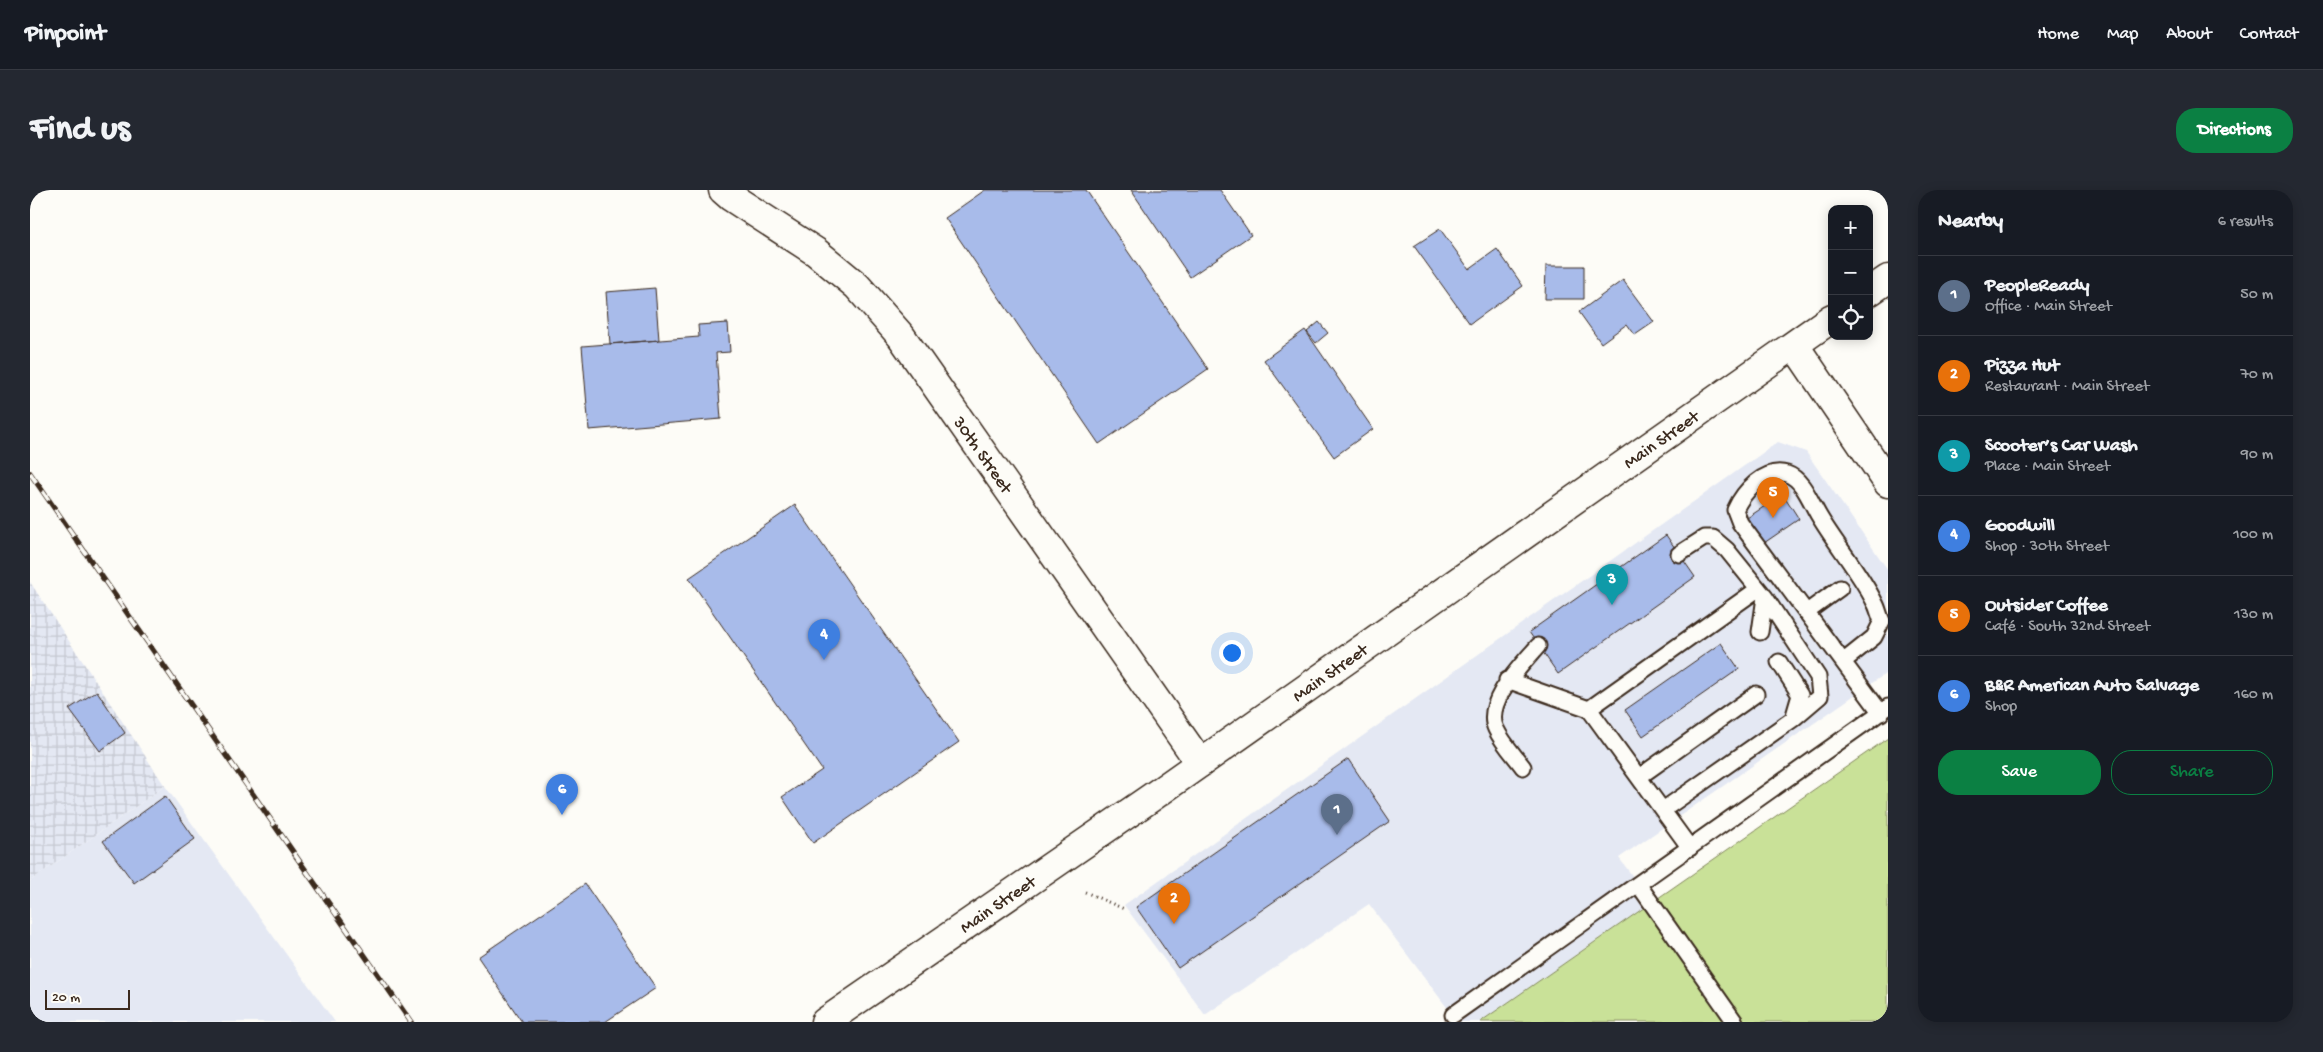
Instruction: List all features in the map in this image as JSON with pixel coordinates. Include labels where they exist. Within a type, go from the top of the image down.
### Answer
[{"type":"main road","name":"30th Street","points":[[723,190],[816,252],[857,286],[901,336],[1200,763]]},
{"type":"main road","points":[[1873,289],[1888,279]]},
{"type":"main road","name":"Main Street","points":[[829,1021],[1200,763],[1828,321]]},
{"type":"main road","points":[[1795,346],[1888,483]]},
{"type":"lane","points":[[1453,1015],[1884,710],[1844,661],[1740,523],[1735,510],[1740,497],[1757,482],[1777,472],[1789,474],[1803,487],[1818,516],[1875,602],[1882,620],[1874,637],[1844,661]]},
{"type":"lane","points":[[1663,810],[1793,719],[1820,696],[1818,677],[1761,593],[1727,550],[1713,538],[1704,538],[1679,554]]},
{"type":"lane","points":[[1807,612],[1840,588]]},
{"type":"lane","points":[[1760,632],[1761,593]]},
{"type":"lane","points":[[1589,709],[1761,593]]},
{"type":"lane","points":[[1523,767],[1495,728],[1495,714],[1507,680],[1538,646]]},
{"type":"lane","points":[[1779,662],[1800,695],[1793,719]]},
{"type":"lane","points":[[1507,680],[1589,709],[1690,848]]},
{"type":"lane","points":[[1639,777],[1756,694]]},
{"type":"lane","points":[[1638,884],[1735,1022]]},
{"type":"path","points":[[1085,892],[1124,909]]},
{"type":"shaded area","points":[[1778,442],[1806,452],[1888,570],[1888,672],[1619,858],[1652,902],[1480,1022],[1458,1022],[1369,904],[1205,1015],[1124,905]]},
{"type":"shaded area","points":[[30,582],[165,786],[30,881]]},
{"type":"shaded area","points":[[165,786],[335,1022],[30,1022],[30,881]]},
{"type":"green space","points":[[1888,738],[1888,1022],[1480,1022]]},
{"type":"building","points":[[985,190],[1086,190],[1208,369],[1099,444],[945,218]]},
{"type":"building","points":[[1131,190],[1220,190],[1251,235],[1190,277]]},
{"type":"building","points":[[1440,229],[1469,269],[1497,249],[1523,286],[1470,324],[1414,246]]},
{"type":"building","points":[[1546,266],[1584,266],[1584,299],[1545,299]]},
{"type":"building","points":[[1623,280],[1654,322],[1635,335],[1627,324],[1601,343],[1579,312]]},
{"type":"building","points":[[655,288],[659,340],[610,344],[606,292]]},
{"type":"building","points":[[1319,322],[1328,333],[1316,343],[1307,332]]},
{"type":"building","points":[[728,323],[730,352],[716,353],[721,419],[589,430],[582,346],[699,337],[698,325]]},
{"type":"building","points":[[1305,330],[1373,429],[1334,457],[1264,360]]},
{"type":"building","points":[[1783,494],[1799,519],[1764,543],[1747,518]]},
{"type":"building","points":[[795,505],[959,742],[813,843],[782,797],[822,770],[689,578]]},
{"type":"building","points":[[1666,535],[1695,577],[1558,674],[1529,632]]},
{"type":"building","points":[[1721,643],[1739,669],[1643,736],[1625,710]]},
{"type":"building","points":[[97,691],[125,733],[100,751],[69,709]]},
{"type":"building","points":[[1348,759],[1390,821],[1178,968],[1136,907]]},
{"type":"building","points":[[165,796],[195,839],[134,883],[103,841]]},
{"type":"building","points":[[585,884],[656,988],[605,1022],[522,1022],[478,957]]},
{"type":"railway","points":[[30,473],[411,1022]]},
{"type":"place","name":"Outsider Coffee","points":[[1773,518]]},
{"type":"place","name":"Scooter’s Car Wash","points":[[1612,605]]},
{"type":"place","name":"Goodwill","points":[[824,660]]},
{"type":"place","name":"B&R American Auto Salvage","points":[[562,815]]},
{"type":"place","name":"PeopleReady","points":[[1337,835]]},
{"type":"place","name":"Pizza Hut","points":[[1174,924]]}]
